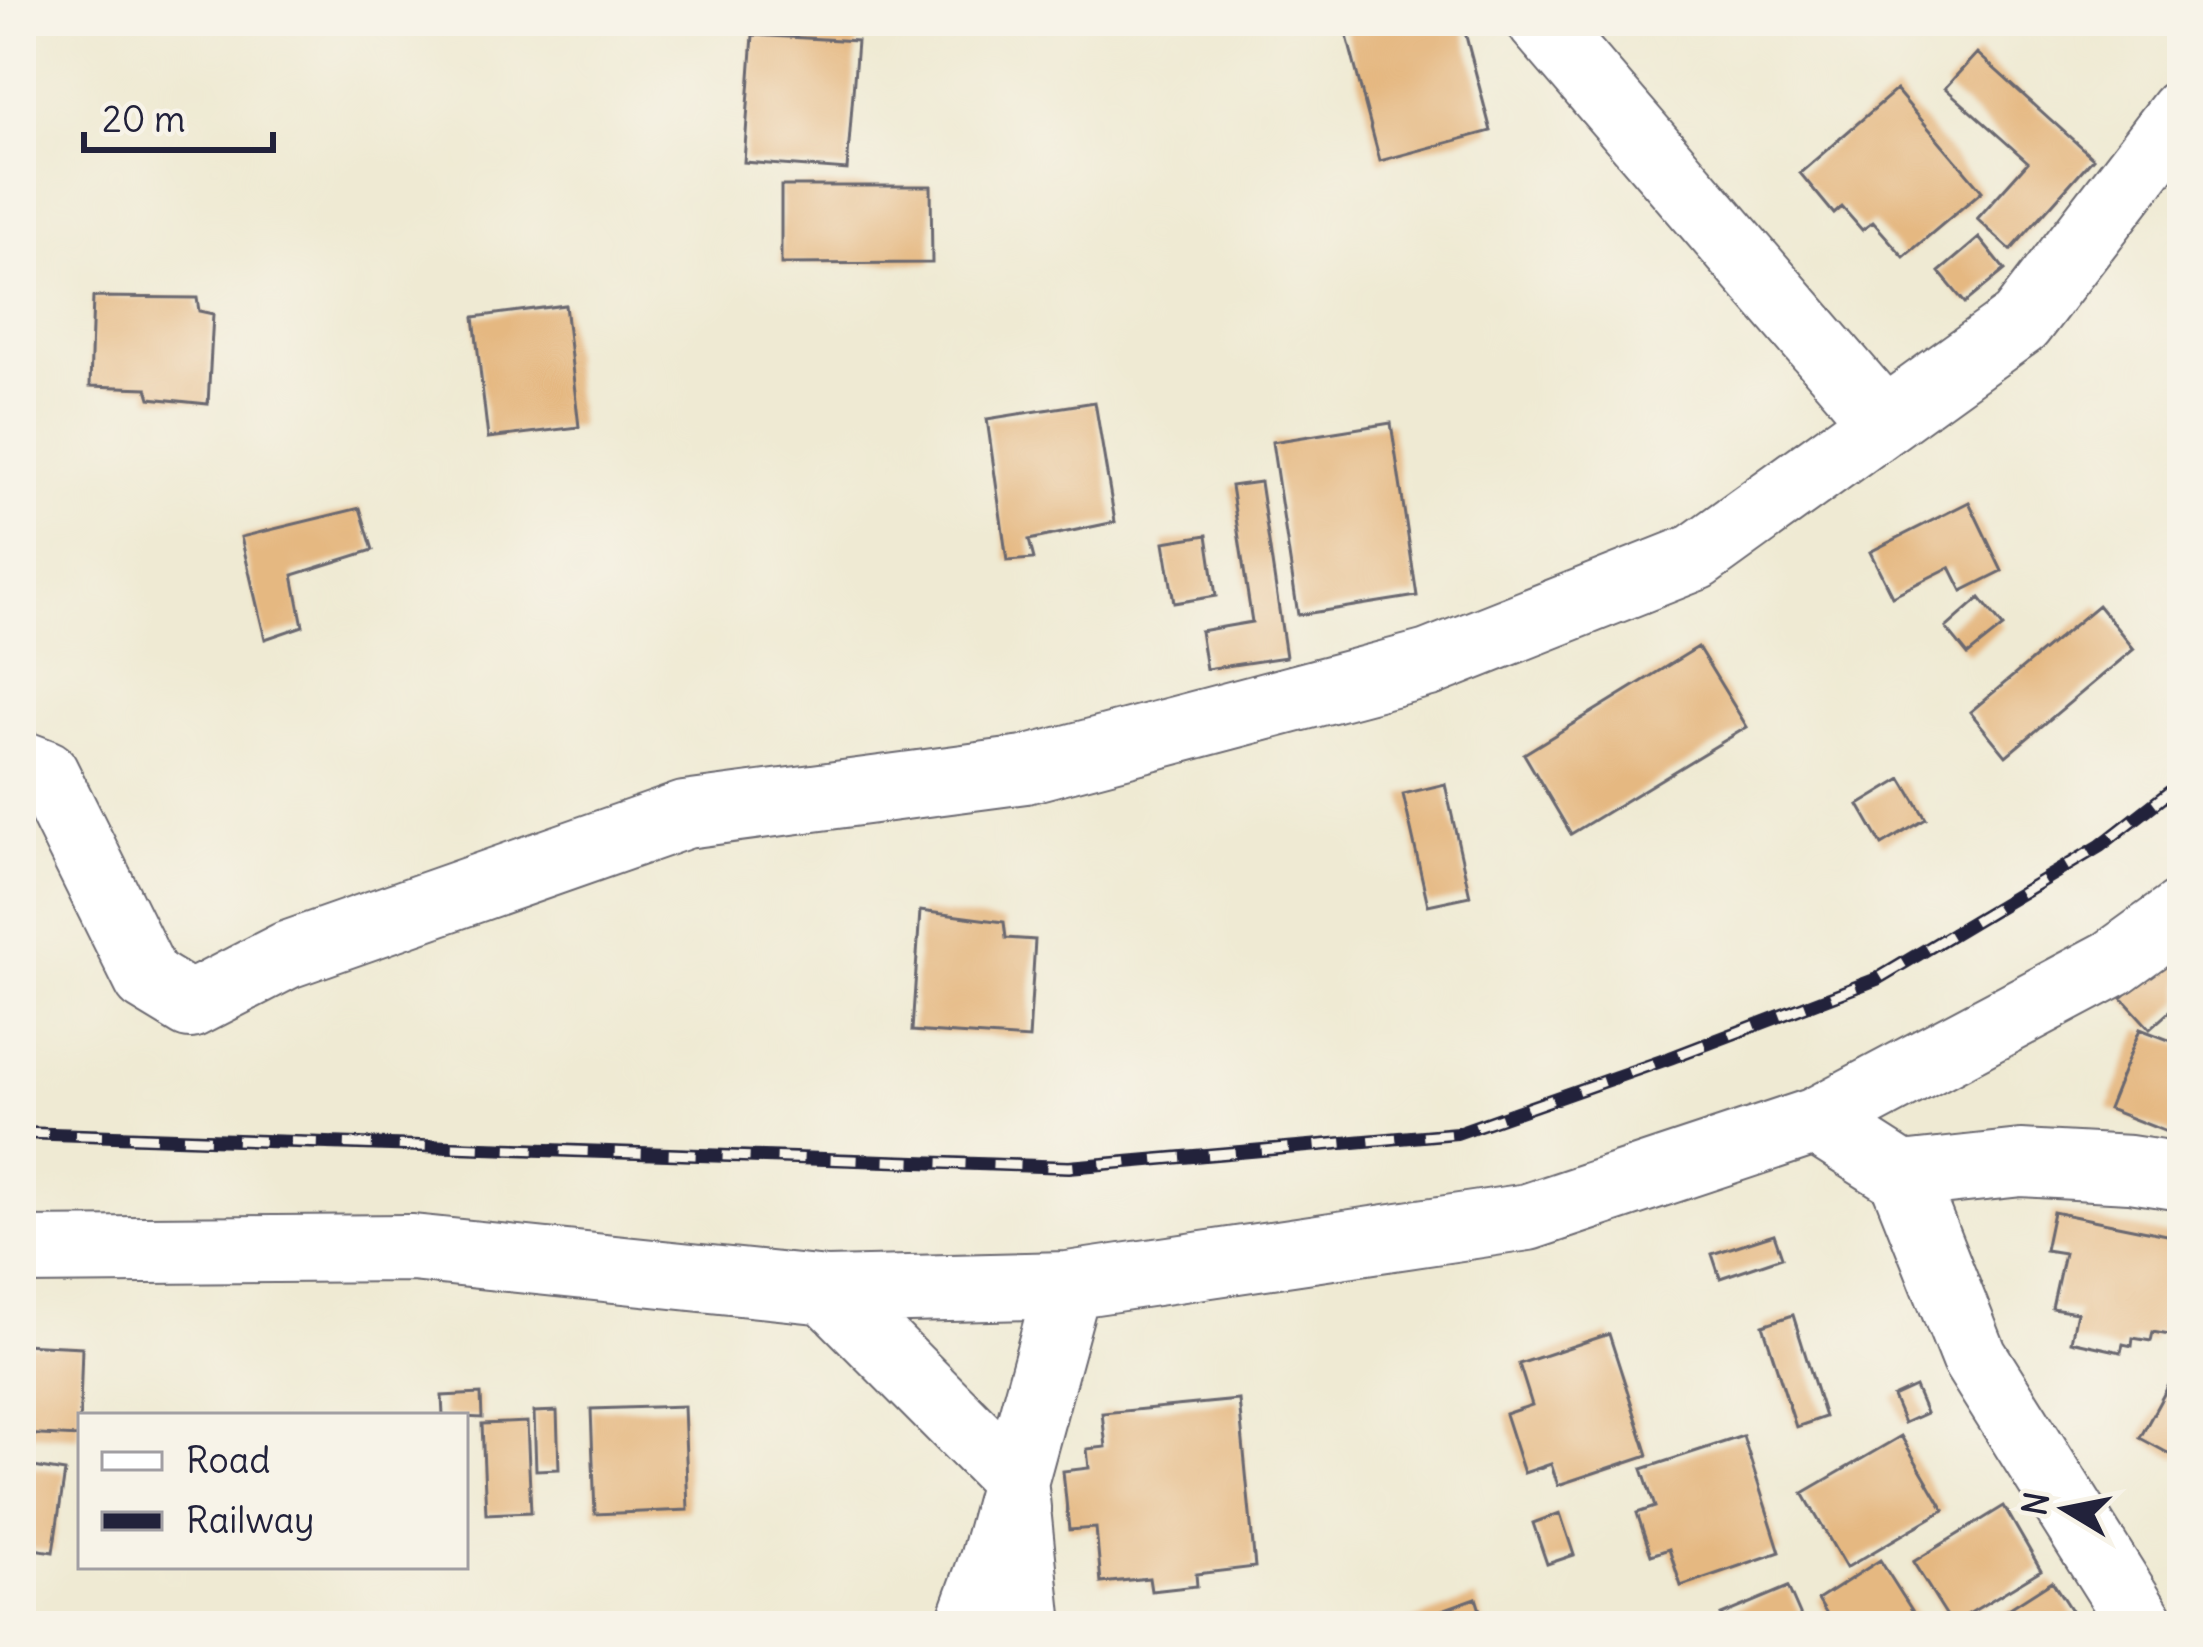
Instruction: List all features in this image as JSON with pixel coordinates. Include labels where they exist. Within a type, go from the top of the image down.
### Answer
[{"type":"street","points":[[1540,21],[1885,421]]},
{"type":"street","points":[[21,764],[46,772],[147,980],[190,1005],[287,955],[685,815],[1024,770],[1430,663],[1696,557],[2020,323],[2182,112]]},
{"type":"street","points":[[21,1252],[412,1248],[826,1291],[1069,1285],[1528,1216],[1816,1120],[2113,963],[2182,913]]},
{"type":"street","points":[[1816,1120],[1902,1175],[1974,1357],[2144,1626]]},
{"type":"street","points":[[1902,1175],[2021,1163],[2130,1168],[2182,1177]]},
{"type":"street","points":[[969,1626],[993,1560],[1069,1285]]},
{"type":"street","points":[[826,1291],[1014,1479],[1028,1626]]},
{"type":"building","points":[[1343,21],[1462,21],[1491,131],[1380,161]]},
{"type":"building","points":[[753,35],[857,41],[847,170],[744,162]]},
{"type":"building","points":[[1977,53],[2093,158],[2011,250],[1977,219],[2028,162],[1945,88]]},
{"type":"building","points":[[1896,90],[1982,191],[1904,257],[1873,222],[1862,230],[1842,207],[1834,214],[1800,173]]},
{"type":"building","points":[[781,186],[931,186],[932,263],[781,264]]},
{"type":"building","points":[[1979,238],[2005,270],[1965,303],[1939,272]]},
{"type":"building","points":[[93,297],[197,298],[199,311],[213,314],[208,404],[150,398],[147,388],[90,386]]},
{"type":"building","points":[[565,305],[579,427],[488,438],[474,317]]},
{"type":"building","points":[[1095,402],[1115,522],[1029,540],[1034,559],[1007,561],[987,419]]},
{"type":"building","points":[[1391,423],[1417,596],[1298,615],[1272,442]]},
{"type":"building","points":[[1260,482],[1286,657],[1206,669],[1200,631],[1252,622],[1231,486]]},
{"type":"building","points":[[1969,502],[2002,571],[1962,591],[1950,567],[1892,596],[1870,552]]},
{"type":"building","points":[[360,508],[373,550],[293,575],[303,626],[265,639],[241,537]]},
{"type":"building","points":[[1207,535],[1216,596],[1174,603],[1164,542]]},
{"type":"building","points":[[1980,598],[2003,627],[1968,655],[1946,628]]},
{"type":"building","points":[[2098,605],[2134,649],[2006,756],[1970,712]]},
{"type":"building","points":[[1698,647],[1747,727],[1571,834],[1524,754]]},
{"type":"building","points":[[1902,779],[1926,819],[1882,845],[1859,805]]},
{"type":"building","points":[[1445,784],[1470,896],[1428,905],[1403,794]]},
{"type":"building","points":[[920,911],[1004,922],[1006,938],[1035,940],[1029,1039],[912,1031]]},
{"type":"building","points":[[2173,950],[2182,960],[2182,1000],[2150,1029],[2122,998]]},
{"type":"building","points":[[2140,1029],[2182,1045],[2182,1138],[2108,1109]]},
{"type":"building","points":[[2053,1212],[2182,1238],[2182,1271],[2169,1335],[2153,1332],[2151,1341],[2133,1338],[2132,1346],[2123,1344],[2121,1352],[2071,1341],[2077,1312],[2052,1308],[2064,1253],[2045,1250]]},
{"type":"building","points":[[1774,1234],[1782,1257],[1720,1278],[1712,1254]]},
{"type":"building","points":[[1793,1315],[1825,1417],[1796,1427],[1763,1325]]},
{"type":"building","points":[[1609,1334],[1648,1455],[1558,1485],[1551,1464],[1524,1473],[1505,1414],[1532,1405],[1519,1364]]},
{"type":"building","points":[[21,1344],[82,1347],[78,1437],[21,1434]]},
{"type":"building","points":[[2182,1361],[2182,1448],[2177,1458],[2140,1438]]},
{"type":"building","points":[[1915,1387],[1926,1413],[1904,1423],[1893,1397]]},
{"type":"building","points":[[481,1394],[482,1418],[443,1413],[442,1396]]},
{"type":"building","points":[[1239,1400],[1255,1567],[1196,1574],[1197,1586],[1151,1591],[1149,1578],[1101,1583],[1096,1528],[1069,1530],[1063,1471],[1089,1468],[1087,1449],[1106,1447],[1102,1413]]},
{"type":"building","points":[[684,1406],[688,1510],[595,1514],[591,1409]]},
{"type":"building","points":[[557,1411],[559,1469],[536,1470],[534,1412]]},
{"type":"building","points":[[527,1422],[531,1512],[486,1514],[482,1424]]},
{"type":"building","points":[[1743,1436],[1780,1552],[1681,1586],[1669,1549],[1651,1555],[1637,1513],[1655,1507],[1642,1469]]},
{"type":"building","points":[[1901,1436],[1944,1510],[1846,1568],[1803,1493]]},
{"type":"building","points":[[21,1465],[65,1472],[53,1552],[21,1547]]},
{"type":"building","points":[[2004,1506],[2041,1570],[1952,1624],[1913,1562]]},
{"type":"building","points":[[1560,1513],[1574,1555],[1547,1564],[1533,1523]]},
{"type":"building","points":[[1880,1560],[1922,1626],[1834,1626],[1818,1600]]},
{"type":"building","points":[[21,1564],[28,1564],[28,1599],[21,1599]]},
{"type":"building","points":[[2052,1581],[2081,1626],[1982,1626]]},
{"type":"building","points":[[1788,1587],[1805,1626],[1725,1626],[1721,1615]]},
{"type":"building","points":[[1476,1598],[1485,1626],[1400,1626],[1400,1625]]},
{"type":"railway","points":[[21,1133],[1069,1167],[1457,1133],[1877,979],[2100,846],[2182,782]]}]
